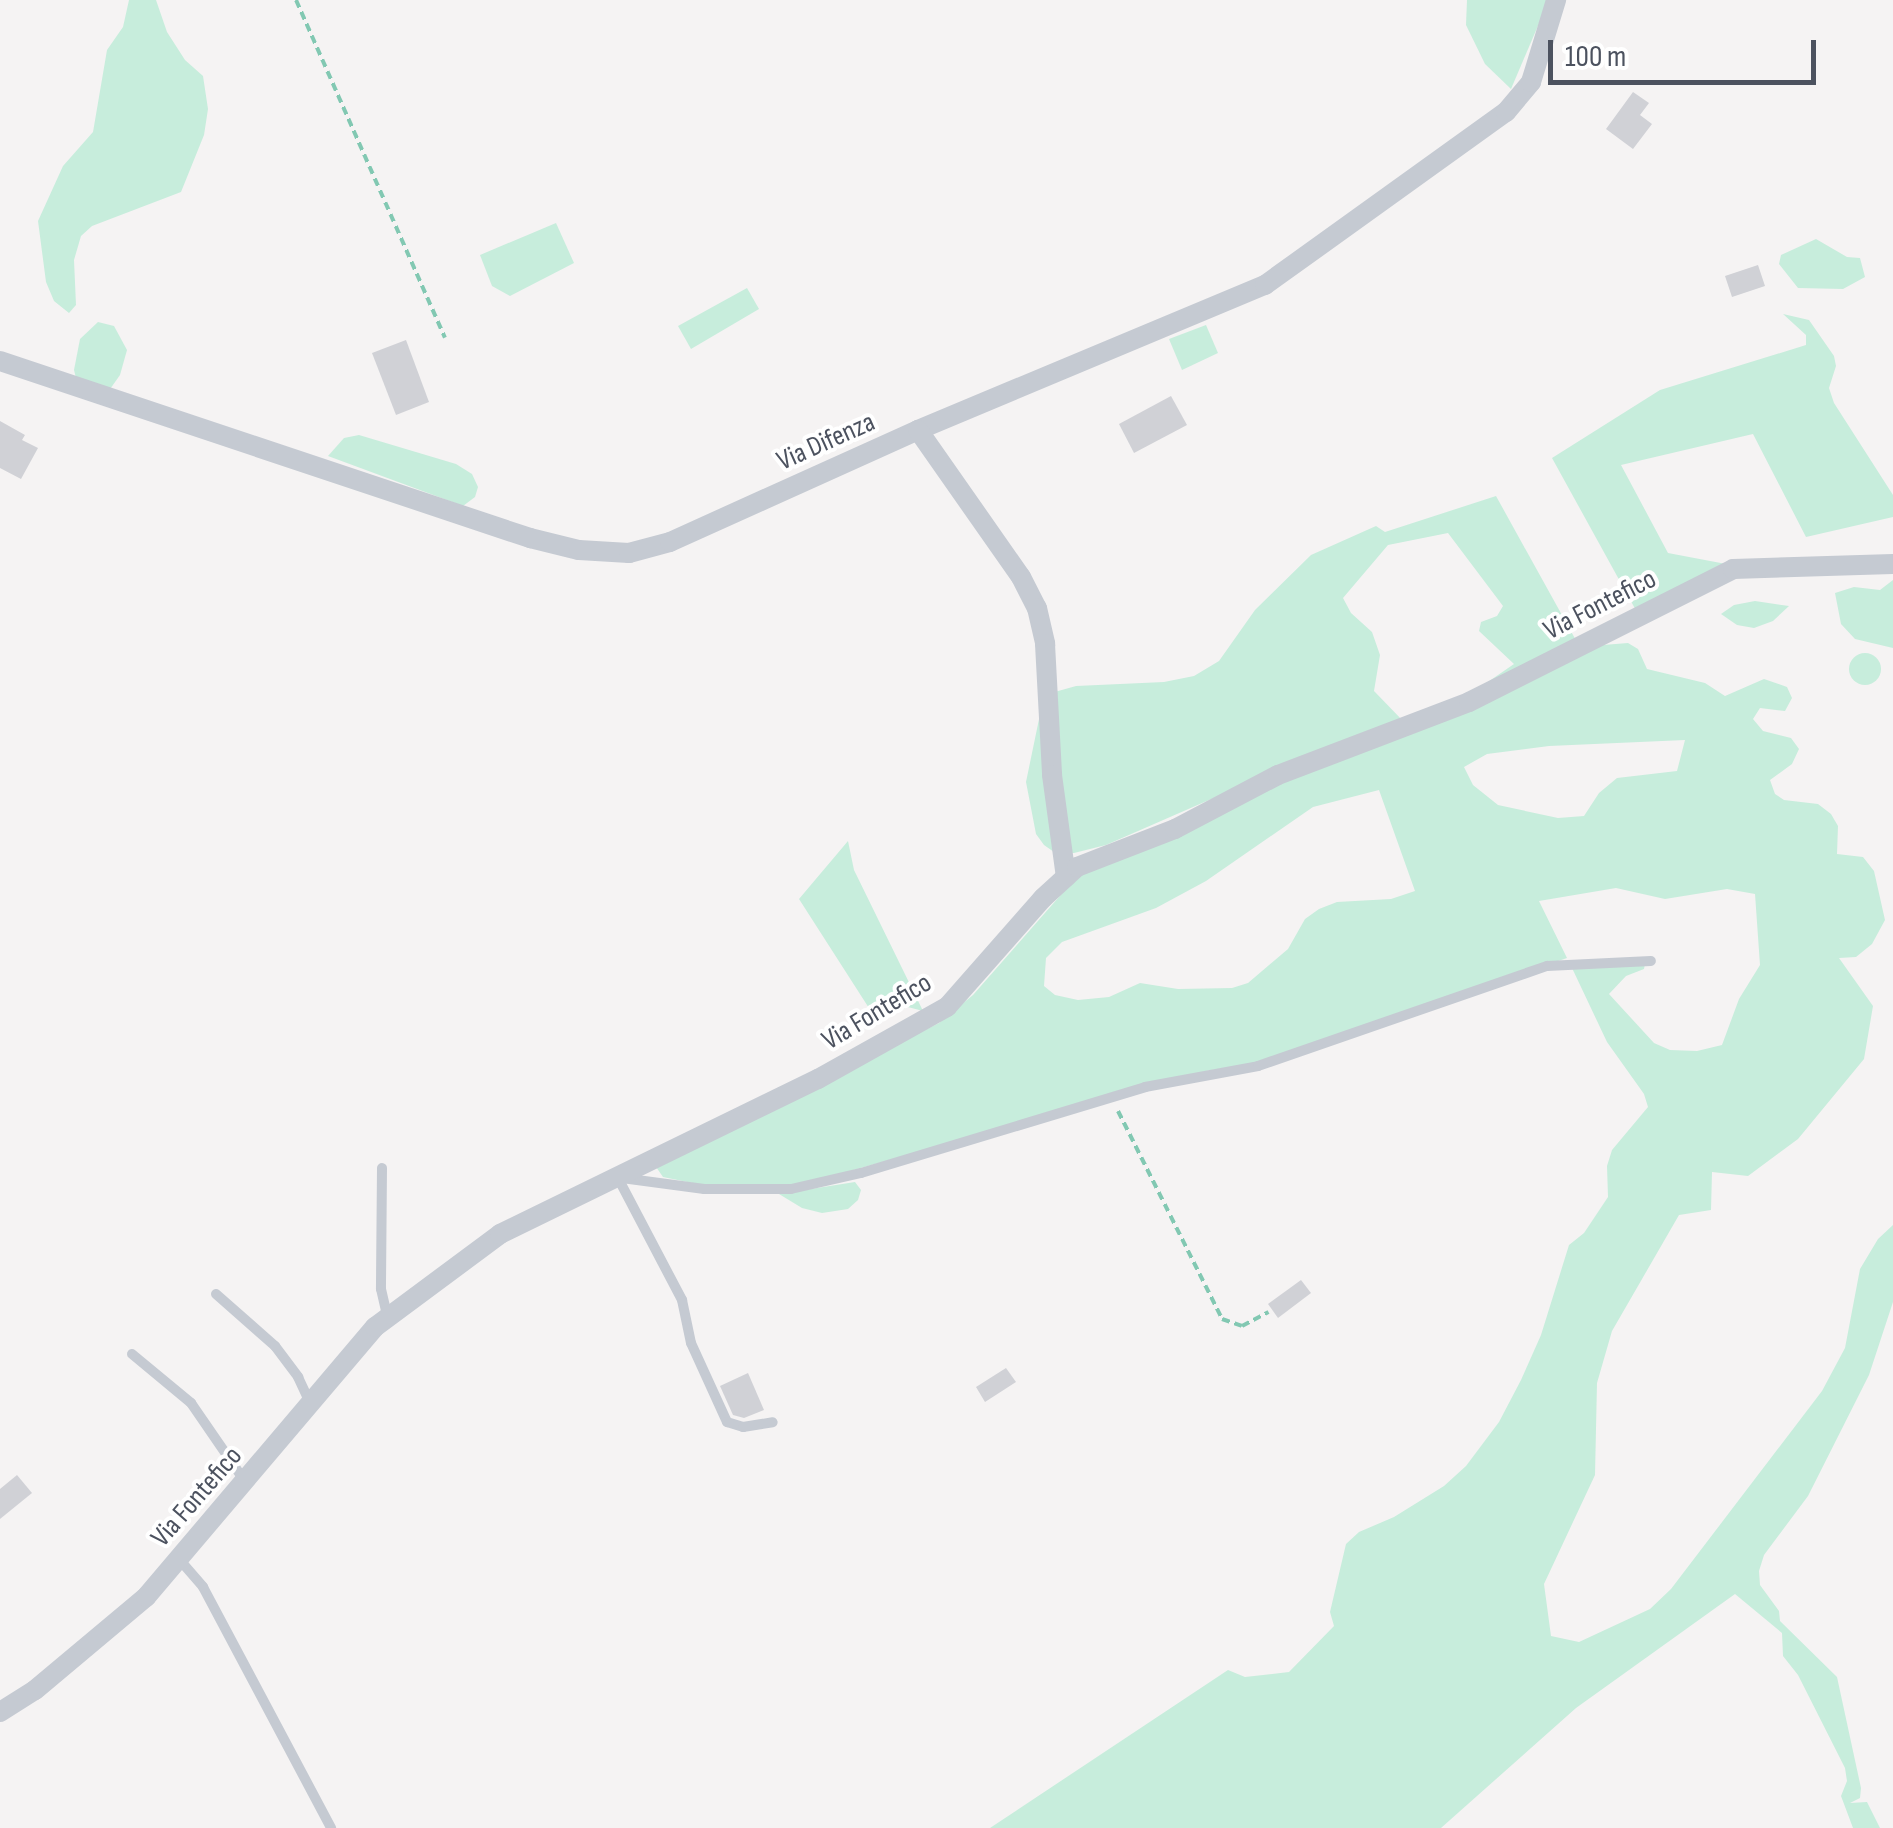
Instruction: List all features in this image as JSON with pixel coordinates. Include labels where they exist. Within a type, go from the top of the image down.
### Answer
[{"type":"street","name":"Via Difenza","points":[[0,361],[530,538],[579,550],[629,553],[670,542],[918,430],[1265,284],[1506,112],[1531,82],[1556,0]]},
{"type":"street","points":[[918,430],[1021,577],[1037,608],[1047,662],[1052,775],[1066,877]]},
{"type":"street","name":"Via Fontefico","points":[[0,1712],[35,1690],[146,1597],[388,1318],[500,1234],[818,1079],[947,1007],[1077,867],[1175,829],[1278,775],[1469,702],[1733,569],[1893,564]]},
{"type":"lane","points":[[617,1177],[704,1189],[791,1189],[861,1173],[1112,1097],[1252,1068],[1546,966],[1651,961]]},
{"type":"lane","points":[[382,1168],[382,1290],[388,1318]]},
{"type":"lane","points":[[617,1177],[682,1300],[691,1342],[727,1422],[743,1427],[773,1422]]},
{"type":"lane","points":[[216,1294],[275,1346],[298,1378],[310,1406]]},
{"type":"lane","points":[[132,1354],[192,1404],[246,1484]]},
{"type":"lane","points":[[179,1560],[204,1588],[331,1828]]},
{"type":"path","points":[[296,0],[445,338]]},
{"type":"path","points":[[1112,1097],[1144,1170],[1222,1319],[1242,1326],[1268,1312]]},
{"type":"green space","points":[[129,0],[156,0],[167,32],[185,60],[203,76],[208,109],[204,135],[181,192],[92,226],[81,236],[74,260],[76,305],[69,313],[54,301],[46,282],[38,221],[63,166],[93,132],[107,50],[123,27]]},
{"type":"green space","points":[[1467,0],[1549,0],[1511,89],[1485,64],[1466,25]]},
{"type":"green space","points":[[556,223],[574,263],[510,296],[492,286],[480,255]]},
{"type":"green space","points":[[1816,239],[1847,257],[1860,258],[1865,277],[1843,289],[1798,288],[1779,264],[1781,255]]},
{"type":"green space","points":[[747,288],[759,309],[691,349],[678,326]]},
{"type":"green space","points":[[1783,314],[1809,320],[1834,356],[1836,366],[1829,388],[1834,403],[1893,495],[1893,517],[1806,537],[1753,434],[1621,465],[1668,553],[1726,564],[1638,614],[1552,458],[1660,390],[1806,345],[1806,335]]},
{"type":"green space","points":[[98,322],[114,326],[127,350],[120,375],[108,392],[77,382],[74,370],[80,339]]},
{"type":"green space","points":[[1206,325],[1218,353],[1182,370],[1169,339]]},
{"type":"green space","points":[[359,435],[456,464],[472,474],[478,487],[475,497],[463,506],[328,456],[344,438]]},
{"type":"green space","points":[[1496,496],[1578,644],[1469,695],[1514,664],[1479,631],[1481,622],[1497,616],[1503,606],[1448,533],[1388,545],[1343,598],[1351,613],[1372,632],[1380,655],[1374,691],[1405,723],[1282,768],[1106,845],[1074,853],[1054,852],[1044,845],[1036,834],[1026,782],[1044,695],[1076,686],[1164,682],[1194,676],[1219,661],[1255,610],[1311,555],[1376,526],[1385,532]]},
{"type":"green space","points":[[1893,580],[1893,648],[1855,639],[1841,624],[1835,593],[1854,587],[1880,590]]},
{"type":"green space","points":[[1755,601],[1789,606],[1773,621],[1754,628],[1737,625],[1721,614],[1734,605]]},
{"type":"green space","points":[[1628,643],[1638,649],[1647,669],[1705,683],[1725,696],[1764,679],[1787,687],[1792,698],[1785,711],[1760,708],[1753,719],[1763,731],[1791,738],[1799,749],[1792,764],[1770,780],[1775,794],[1784,800],[1818,804],[1831,814],[1838,826],[1837,854],[1863,857],[1874,871],[1885,920],[1872,944],[1856,957],[1839,958],[1873,1006],[1864,1059],[1798,1139],[1748,1176],[1712,1172],[1711,1210],[1679,1215],[1612,1331],[1597,1383],[1595,1475],[1544,1584],[1551,1636],[1579,1642],[1650,1609],[1671,1589],[1822,1391],[1845,1348],[1860,1269],[1878,1239],[1893,1225],[1893,1302],[1869,1375],[1808,1496],[1764,1555],[1759,1571],[1760,1585],[1779,1611],[1780,1621],[1837,1677],[1861,1788],[1860,1798],[1850,1803],[1867,1802],[1880,1828],[1853,1828],[1841,1796],[1847,1781],[1845,1768],[1798,1675],[1783,1656],[1782,1633],[1735,1594],[1576,1708],[1441,1828],[990,1828],[1228,1670],[1245,1677],[1289,1672],[1334,1626],[1330,1612],[1346,1544],[1359,1532],[1394,1517],[1444,1486],[1466,1466],[1499,1422],[1521,1380],[1541,1335],[1569,1245],[1584,1233],[1608,1197],[1607,1166],[1612,1150],[1648,1107],[1644,1094],[1607,1042],[1572,968],[1645,964],[1644,969],[1626,976],[1609,994],[1654,1043],[1670,1050],[1697,1051],[1722,1045],[1739,999],[1760,965],[1755,894],[1727,889],[1665,899],[1616,888],[1539,901],[1567,958],[1267,1061],[1206,1071],[793,1187],[697,1184],[663,1177],[654,1164],[939,1023],[973,995],[1080,873],[1293,773],[1415,731],[1603,645]],"holes":[[[1685,740],[1677,771],[1617,778],[1599,793],[1584,816],[1558,818],[1498,805],[1473,785],[1464,767],[1487,754],[1549,746]],[[1379,790],[1415,891],[1391,899],[1337,902],[1319,909],[1305,919],[1288,949],[1248,983],[1232,988],[1178,989],[1140,983],[1109,997],[1078,1000],[1055,995],[1044,986],[1046,958],[1062,942],[1156,908],[1206,881],[1313,807]]]},
{"type":"green space","points":[[1865,653],[1876,658],[1881,669],[1876,680],[1865,685],[1854,680],[1849,669],[1854,658]]},
{"type":"green space","points":[[848,841],[854,870],[923,1011],[904,1006],[876,1019],[799,899]]},
{"type":"green space","points":[[855,1182],[861,1190],[858,1200],[848,1209],[822,1213],[802,1208],[779,1194]]},
{"type":"building","points":[[1633,92],[1649,103],[1640,115],[1652,124],[1633,149],[1606,129]]},
{"type":"building","points":[[1758,265],[1765,286],[1732,297],[1725,276]]},
{"type":"building","points":[[406,340],[429,402],[396,415],[372,353]]},
{"type":"building","points":[[1171,396],[1187,425],[1134,453],[1119,424]]},
{"type":"building","points":[[0,421],[25,435],[22,440],[38,448],[21,479],[0,468]]},
{"type":"building","points":[[1301,1280],[1311,1293],[1278,1318],[1268,1304]]},
{"type":"building","points":[[1006,1368],[1016,1382],[985,1402],[976,1387]]},
{"type":"building","points":[[748,1373],[764,1410],[744,1418],[733,1415],[720,1386]]},
{"type":"building","points":[[17,1475],[32,1493],[0,1519],[0,1489]]}]
